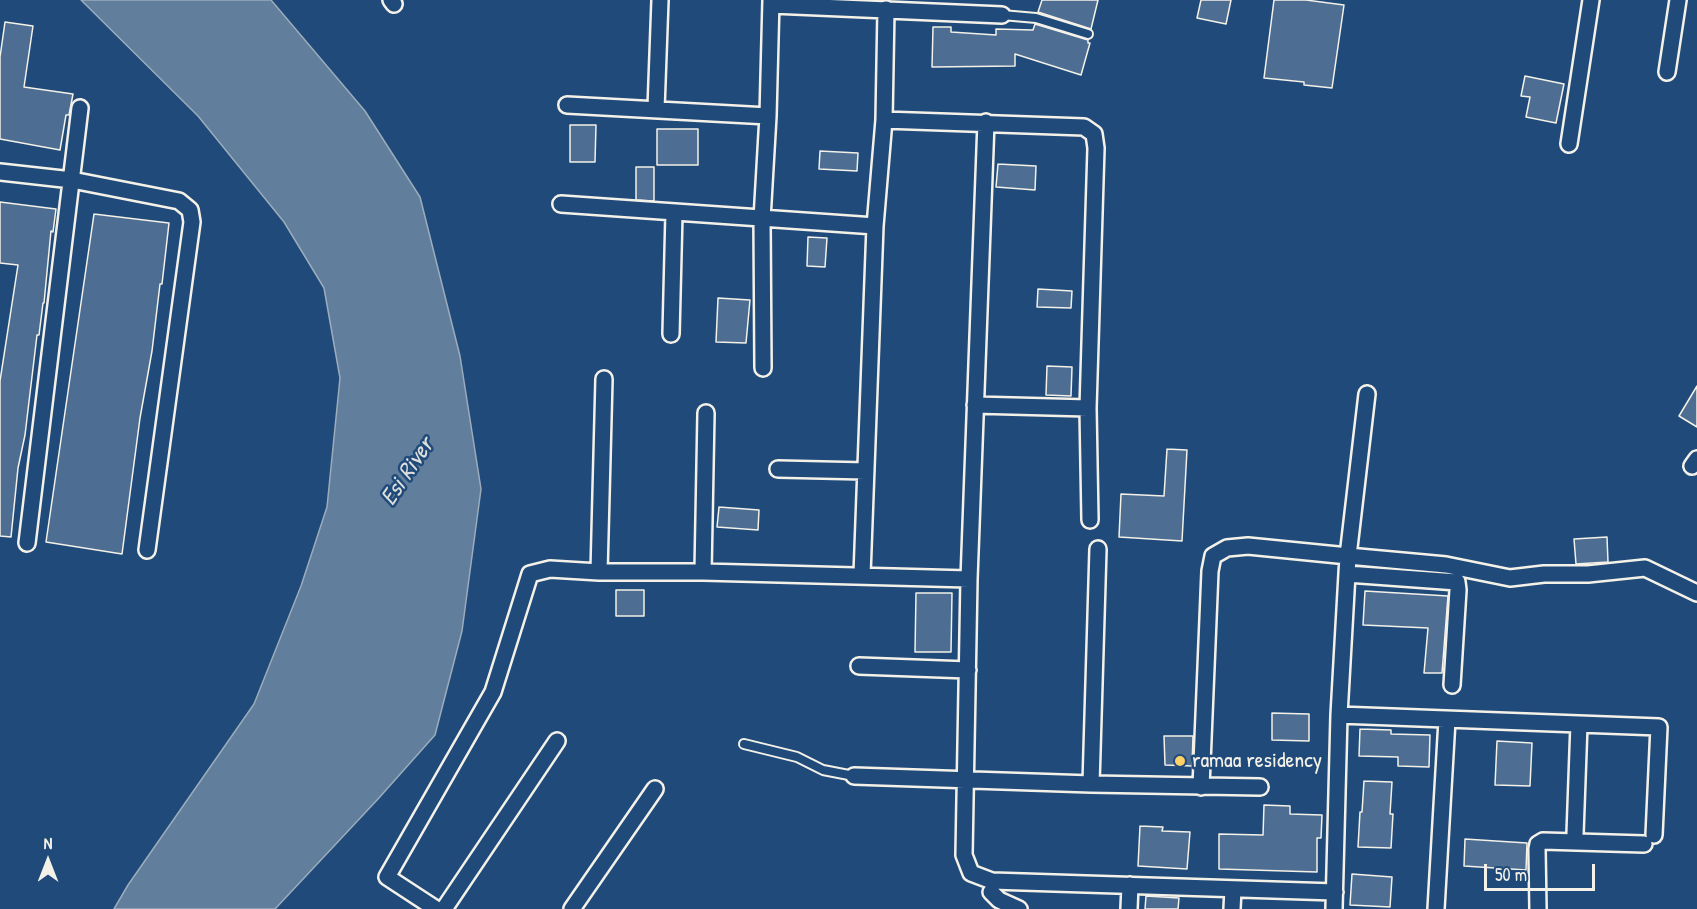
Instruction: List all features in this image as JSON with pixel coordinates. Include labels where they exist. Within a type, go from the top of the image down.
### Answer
[{"type":"street","points":[[656,109],[660,0]]},
{"type":"street","points":[[1569,144],[1591,0]]},
{"type":"street","points":[[1667,72],[1678,0]]},
{"type":"street","points":[[763,368],[762,219],[772,2],[1002,15]]},
{"type":"street","points":[[862,575],[875,226],[884,120],[886,9]]},
{"type":"street","points":[[567,105],[768,116]]},
{"type":"street","points":[[27,543],[80,108]]},
{"type":"street","points":[[884,120],[1084,127],[1094,134],[1096,148],[1088,408],[1090,520]]},
{"type":"street","points":[[986,123],[969,579],[964,855],[972,873],[991,886],[999,900],[1019,909]]},
{"type":"street","points":[[0,172],[72,180],[179,201],[190,210],[192,222],[147,550]]},
{"type":"street","points":[[561,204],[875,226]]},
{"type":"street","points":[[671,334],[674,213]]},
{"type":"street","points":[[599,572],[604,379]]},
{"type":"street","points":[[1334,909],[1339,716],[1348,556],[1367,394]]},
{"type":"street","points":[[975,405],[1088,408]]},
{"type":"street","points":[[703,572],[706,413]]},
{"type":"street","points":[[778,469],[866,471]]},
{"type":"street","points":[[1201,787],[1210,571],[1214,556],[1227,548],[1248,546],[1446,565],[1510,578],[1645,568],[1697,593]]},
{"type":"street","points":[[1091,784],[1098,549]]},
{"type":"street","points":[[436,909],[387,877],[493,692],[530,574],[550,569],[599,572],[862,575],[969,579]]},
{"type":"street","points":[[1347,574],[1456,582],[1458,590],[1452,686]]},
{"type":"street","points":[[859,666],[968,670]]},
{"type":"street","points":[[1339,716],[1659,727],[1649,839],[1543,841],[1538,844],[1538,909]]},
{"type":"street","points":[[1436,909],[1447,720]]},
{"type":"street","points":[[1575,834],[1579,724]]},
{"type":"street","points":[[444,909],[556,741]]},
{"type":"street","points":[[854,776],[966,781],[1260,787]]},
{"type":"street","points":[[572,909],[656,789]]},
{"type":"street","points":[[991,886],[1130,885],[1335,892]]},
{"type":"street","points":[[1128,909],[1130,885]]},
{"type":"street","points":[[991,886],[992,909]]},
{"type":"street","points":[[1232,909],[1233,889]]},
{"type":"lane","points":[[1002,15],[1036,18],[1088,34]]},
{"type":"lane","points":[[744,744],[797,758],[823,770],[854,776]]},
{"type":"water","name":"Esi River","points":[[81,0],[271,0],[365,111],[420,197],[460,356],[481,489],[462,631],[435,735],[275,909],[114,909],[128,885],[254,704],[301,586],[327,507],[340,378],[324,288],[284,222],[198,116]]},
{"type":"building","points":[[1042,0],[1098,0],[1091,29],[1038,12]]},
{"type":"building","points":[[1201,0],[1231,0],[1226,24],[1197,18]]},
{"type":"building","points":[[1274,0],[1306,0],[1344,5],[1332,88],[1304,85],[1304,82],[1264,78]]},
{"type":"building","points":[[5,22],[33,26],[24,87],[73,94],[69,115],[66,115],[60,150],[0,139],[0,57]]},
{"type":"building","points":[[1035,24],[1088,40],[1090,43],[1081,75],[1015,54],[1015,66],[932,67],[933,27],[951,27],[951,32],[996,35],[996,29],[1033,30]]},
{"type":"building","points":[[1525,76],[1564,84],[1556,123],[1526,117],[1530,97],[1521,96]]},
{"type":"building","points":[[570,125],[596,125],[595,162],[570,162]]},
{"type":"building","points":[[657,129],[698,129],[698,165],[657,165]]},
{"type":"building","points":[[820,151],[858,153],[857,171],[819,169]]},
{"type":"building","points":[[998,164],[1036,166],[1035,190],[996,187]]},
{"type":"building","points":[[636,167],[654,167],[654,201],[636,200]]},
{"type":"building","points":[[0,202],[56,209],[53,232],[51,231],[44,303],[39,335],[37,335],[25,435],[18,468],[11,537],[0,536],[0,381],[18,265],[0,263]]},
{"type":"building","points":[[94,214],[169,223],[122,554],[46,542]]},
{"type":"building","points":[[808,237],[827,238],[825,267],[807,266]]},
{"type":"building","points":[[1038,289],[1072,291],[1071,308],[1037,307]]},
{"type":"building","points":[[718,298],[750,300],[746,343],[716,342]]},
{"type":"building","points":[[1047,366],[1072,367],[1071,396],[1046,395]]},
{"type":"building","points":[[1697,386],[1697,427],[1679,416]]},
{"type":"building","points":[[1167,449],[1187,450],[1182,541],[1119,537],[1121,494],[1164,496]]},
{"type":"building","points":[[719,507],[759,510],[758,530],[717,527]]},
{"type":"building","points":[[1607,537],[1608,562],[1576,564],[1574,539]]},
{"type":"building","points":[[616,590],[644,590],[644,616],[616,616]]},
{"type":"building","points":[[1365,591],[1448,596],[1442,673],[1424,673],[1428,628],[1363,625]]},
{"type":"building","points":[[916,593],[952,593],[951,652],[915,652]]},
{"type":"building","points":[[1272,713],[1309,714],[1309,741],[1272,740]]},
{"type":"building","points":[[1360,729],[1391,730],[1391,734],[1430,735],[1429,767],[1398,766],[1398,757],[1359,756]]},
{"type":"building","points":[[1164,736],[1193,736],[1192,766],[1165,765]]},
{"type":"building","points":[[1497,741],[1532,743],[1530,786],[1495,785]]},
{"type":"building","points":[[1364,781],[1392,782],[1391,848],[1358,847]]},
{"type":"building","points":[[1264,805],[1290,806],[1290,814],[1322,815],[1321,838],[1317,838],[1317,872],[1219,869],[1219,834],[1263,835]]},
{"type":"building","points":[[1140,826],[1163,827],[1162,831],[1190,832],[1187,869],[1138,866]]},
{"type":"building","points":[[1465,839],[1527,843],[1526,870],[1464,866]]},
{"type":"building","points":[[1352,874],[1392,877],[1390,907],[1350,905]]},
{"type":"building","points":[[1146,896],[1179,898],[1178,909],[1145,909]]},
{"type":"place","name":"ramaa residency","points":[[1180,761]]}]
